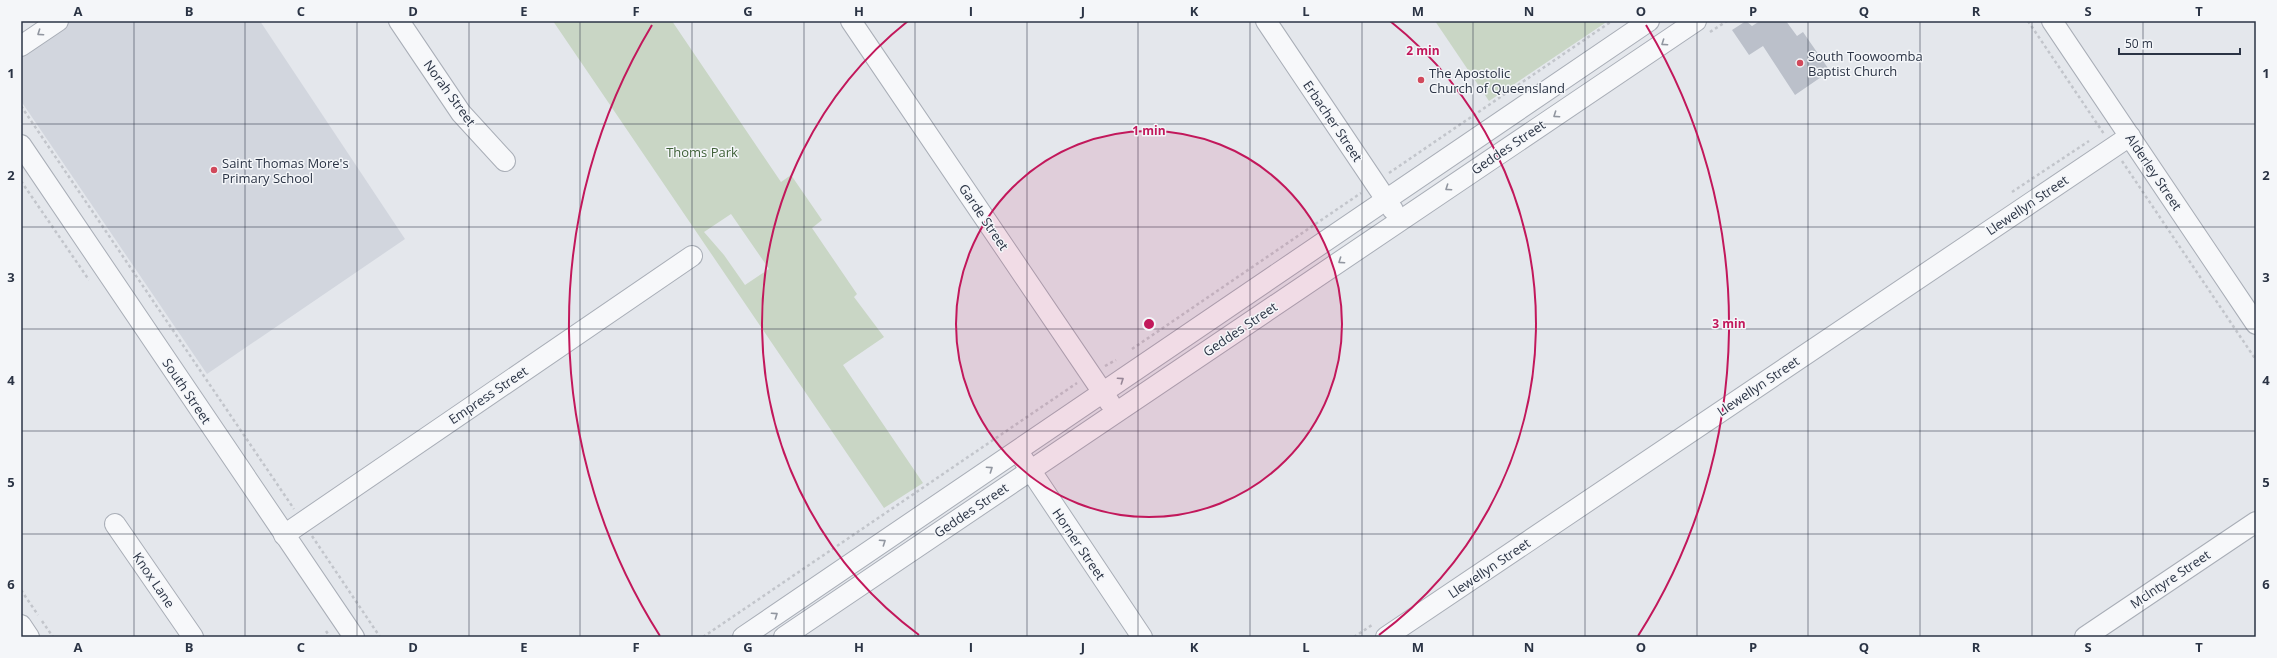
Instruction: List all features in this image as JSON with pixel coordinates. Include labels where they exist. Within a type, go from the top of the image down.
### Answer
[{"type":"street","points":[[21,46],[58,21]]},
{"type":"street","name":"Norah Street","points":[[399,21],[461,113],[505,161]]},
{"type":"street","name":"Garde Street","points":[[851,21],[1117,412]]},
{"type":"street","name":"Erbacher Street","points":[[1266,21],[1400,220]]},
{"type":"street","name":"Geddes Street","points":[[743,637],[1649,21]]},
{"type":"street","name":"Geddes Street","points":[[784,637],[1696,21]]},
{"type":"street","name":"Alderley Street","points":[[2052,21],[2256,324]]},
{"type":"street","name":"Llewellyn Street","points":[[1386,637],[2130,136]]},
{"type":"street","name":"South Street","points":[[21,145],[354,637]]},
{"type":"street","name":"Empress Street","points":[[284,534],[692,256]]},
{"type":"street","name":"Horner Street","points":[[1018,450],[1142,637]]},
{"type":"street","name":"McIntyre Street","points":[[2085,637],[2256,522]]},
{"type":"street","name":"Knox Lane","points":[[115,524],[193,637]]},
{"type":"street","points":[[21,625],[29,637]]},
{"type":"path","points":[[1129,352],[1612,21]]},
{"type":"path","points":[[2028,21],[2256,360]]},
{"type":"path","points":[[21,106],[380,637]]},
{"type":"path","points":[[703,637],[1090,374],[1118,359]]},
{"type":"shaded area","name":"Saint Thomas More's Primary School","points":[[53,21],[260,21],[405,239],[207,374],[21,101],[21,42]]},
{"type":"green space","name":"Thoms Park","points":[[553,21],[672,21],[781,182],[791,175],[822,220],[812,228],[857,294],[854,297],[884,337],[843,365],[923,483],[884,508]],"holes":[[[731,214],[769,269],[745,285],[724,255],[704,232]]]},
{"type":"green space","points":[[1435,21],[1608,21],[1489,101]]},
{"type":"building","name":"South Toowoomba Baptist Church","points":[[1746,21],[1752,26],[1760,21],[1786,21],[1797,36],[1803,32],[1830,71],[1795,95],[1763,46],[1749,55],[1732,30]]},
{"type":"place","name":"South Toowoomba Baptist Church","points":[[1800,63]]},
{"type":"place","name":"The Apostolic Church of Queensland","points":[[1421,80]]},
{"type":"place","name":"Saint Thomas More's Primary School","points":[[214,170]]}]
